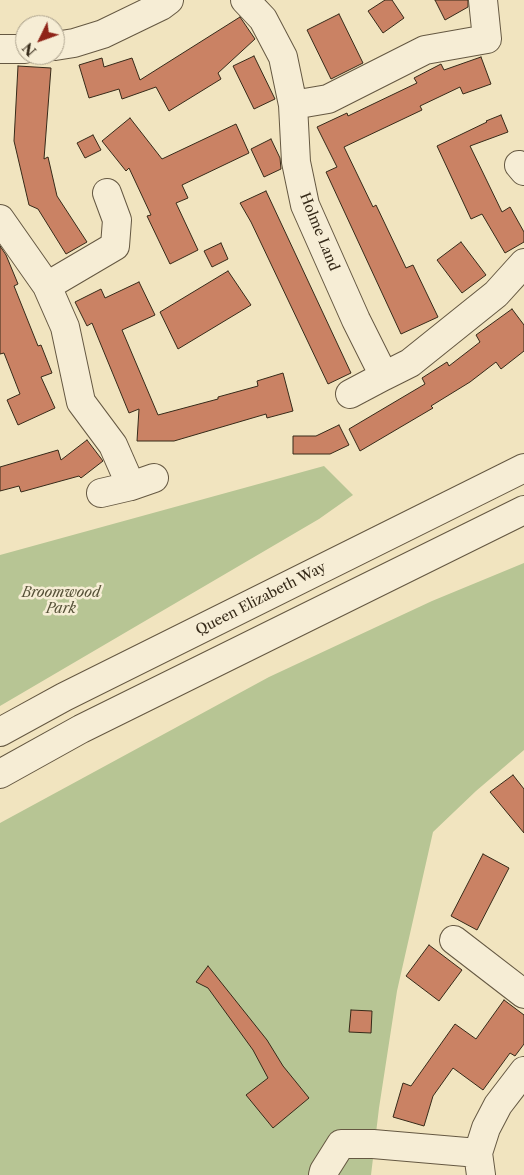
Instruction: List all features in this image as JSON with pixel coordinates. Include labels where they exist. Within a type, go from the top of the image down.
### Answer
[{"type":"street","points":[[65,44],[103,34],[161,6],[169,0]]},
{"type":"street","name":"Holme Land","points":[[246,0],[263,19],[283,57],[293,105],[296,162],[305,205],[356,320],[384,376]]},
{"type":"street","points":[[293,105],[328,99],[425,50],[487,39],[483,0]]},
{"type":"street","points":[[0,49],[15,49]]},
{"type":"street","points":[[46,286],[114,246],[117,220],[107,193]]},
{"type":"street","points":[[0,219],[46,286],[65,327],[81,402],[142,482],[100,493]]},
{"type":"street","points":[[350,394],[410,363],[496,294],[524,263]]},
{"type":"street","name":"Queen Elizabeth Way","points":[[0,732],[64,697],[524,468]]},
{"type":"street","points":[[0,774],[81,729],[524,510]]},
{"type":"street","points":[[454,940],[524,994]]},
{"type":"street","points":[[324,1175],[324,1171],[341,1144],[373,1144],[479,1164],[486,1128],[498,1105],[524,1071]]},
{"type":"green space","name":"Broomwood Park","points":[[324,466],[353,495],[319,519],[0,706],[0,555]]},
{"type":"green space","points":[[524,563],[524,750],[476,791],[433,832],[397,991],[371,1175],[0,1175],[0,823],[269,677],[432,601]]},
{"type":"building","points":[[385,0],[392,0],[404,18],[383,33],[368,11]]},
{"type":"building","points":[[435,0],[468,0],[468,7],[445,20]]},
{"type":"building","points":[[339,14],[363,63],[331,79],[307,30]]},
{"type":"building","points":[[240,17],[255,39],[218,73],[221,79],[169,111],[156,87],[122,99],[119,89],[89,98],[79,65],[102,58],[104,67],[132,58],[140,80]]},
{"type":"building","points":[[254,56],[275,99],[254,109],[233,66]]},
{"type":"building","points":[[481,57],[491,84],[463,94],[460,87],[420,106],[422,110],[344,147],[373,207],[376,205],[406,268],[413,265],[438,317],[401,334],[326,172],[337,167],[317,127],[347,113],[348,116],[417,83],[414,78],[441,64],[444,70]]},
{"type":"building","points":[[18,66],[51,68],[44,159],[48,157],[57,196],[87,242],[66,254],[38,209],[29,205],[14,141]]},
{"type":"building","points":[[501,115],[508,132],[470,146],[502,212],[510,207],[524,232],[524,242],[505,253],[482,214],[471,219],[437,146]]},
{"type":"building","points":[[130,118],[162,159],[236,124],[249,153],[182,185],[188,198],[176,203],[198,250],[170,264],[147,216],[151,215],[129,168],[126,171],[102,141]]},
{"type":"building","points":[[93,135],[101,150],[85,158],[77,143]]},
{"type":"building","points":[[271,139],[280,158],[281,169],[264,177],[251,149]]},
{"type":"building","points":[[266,191],[351,373],[328,384],[251,222],[240,203]]},
{"type":"building","points":[[461,242],[486,275],[462,293],[437,260]]},
{"type":"building","points":[[221,243],[228,259],[212,267],[204,251]]},
{"type":"building","points":[[0,246],[6,255],[18,284],[14,286],[38,346],[41,345],[52,373],[41,377],[55,408],[18,425],[7,400],[20,394],[4,353],[0,354]]},
{"type":"building","points":[[228,271],[251,305],[178,349],[160,312]]},
{"type":"building","points":[[139,282],[155,315],[122,330],[158,415],[258,386],[257,381],[283,373],[293,411],[267,418],[266,414],[174,441],[137,441],[139,409],[129,413],[92,323],[87,326],[75,302],[101,289],[105,298]]},
{"type":"building","points":[[512,309],[524,325],[524,351],[501,369],[496,362],[470,382],[431,406],[433,408],[360,451],[349,429],[425,384],[422,378],[447,362],[449,366],[480,342],[476,335]]},
{"type":"building","points":[[339,425],[349,445],[330,454],[293,454],[293,436],[316,436]]},
{"type":"building","points":[[87,440],[103,461],[81,478],[79,476],[21,492],[19,486],[0,491],[0,467],[58,450],[61,460]]},
{"type":"building","points":[[513,775],[524,789],[524,833],[490,792]]},
{"type":"building","points":[[483,854],[509,868],[477,930],[451,916]]},
{"type":"building","points":[[429,945],[462,970],[439,1001],[406,976]]},
{"type":"building","points":[[208,966],[267,1040],[283,1066],[309,1098],[273,1128],[246,1095],[268,1078],[253,1050],[208,988],[196,982]]},
{"type":"building","points":[[504,1000],[524,1015],[524,1044],[515,1056],[510,1053],[483,1090],[453,1068],[433,1096],[424,1126],[393,1117],[403,1083],[411,1086],[455,1024],[476,1039]]},
{"type":"building","points":[[351,1010],[372,1011],[371,1033],[349,1032]]}]
